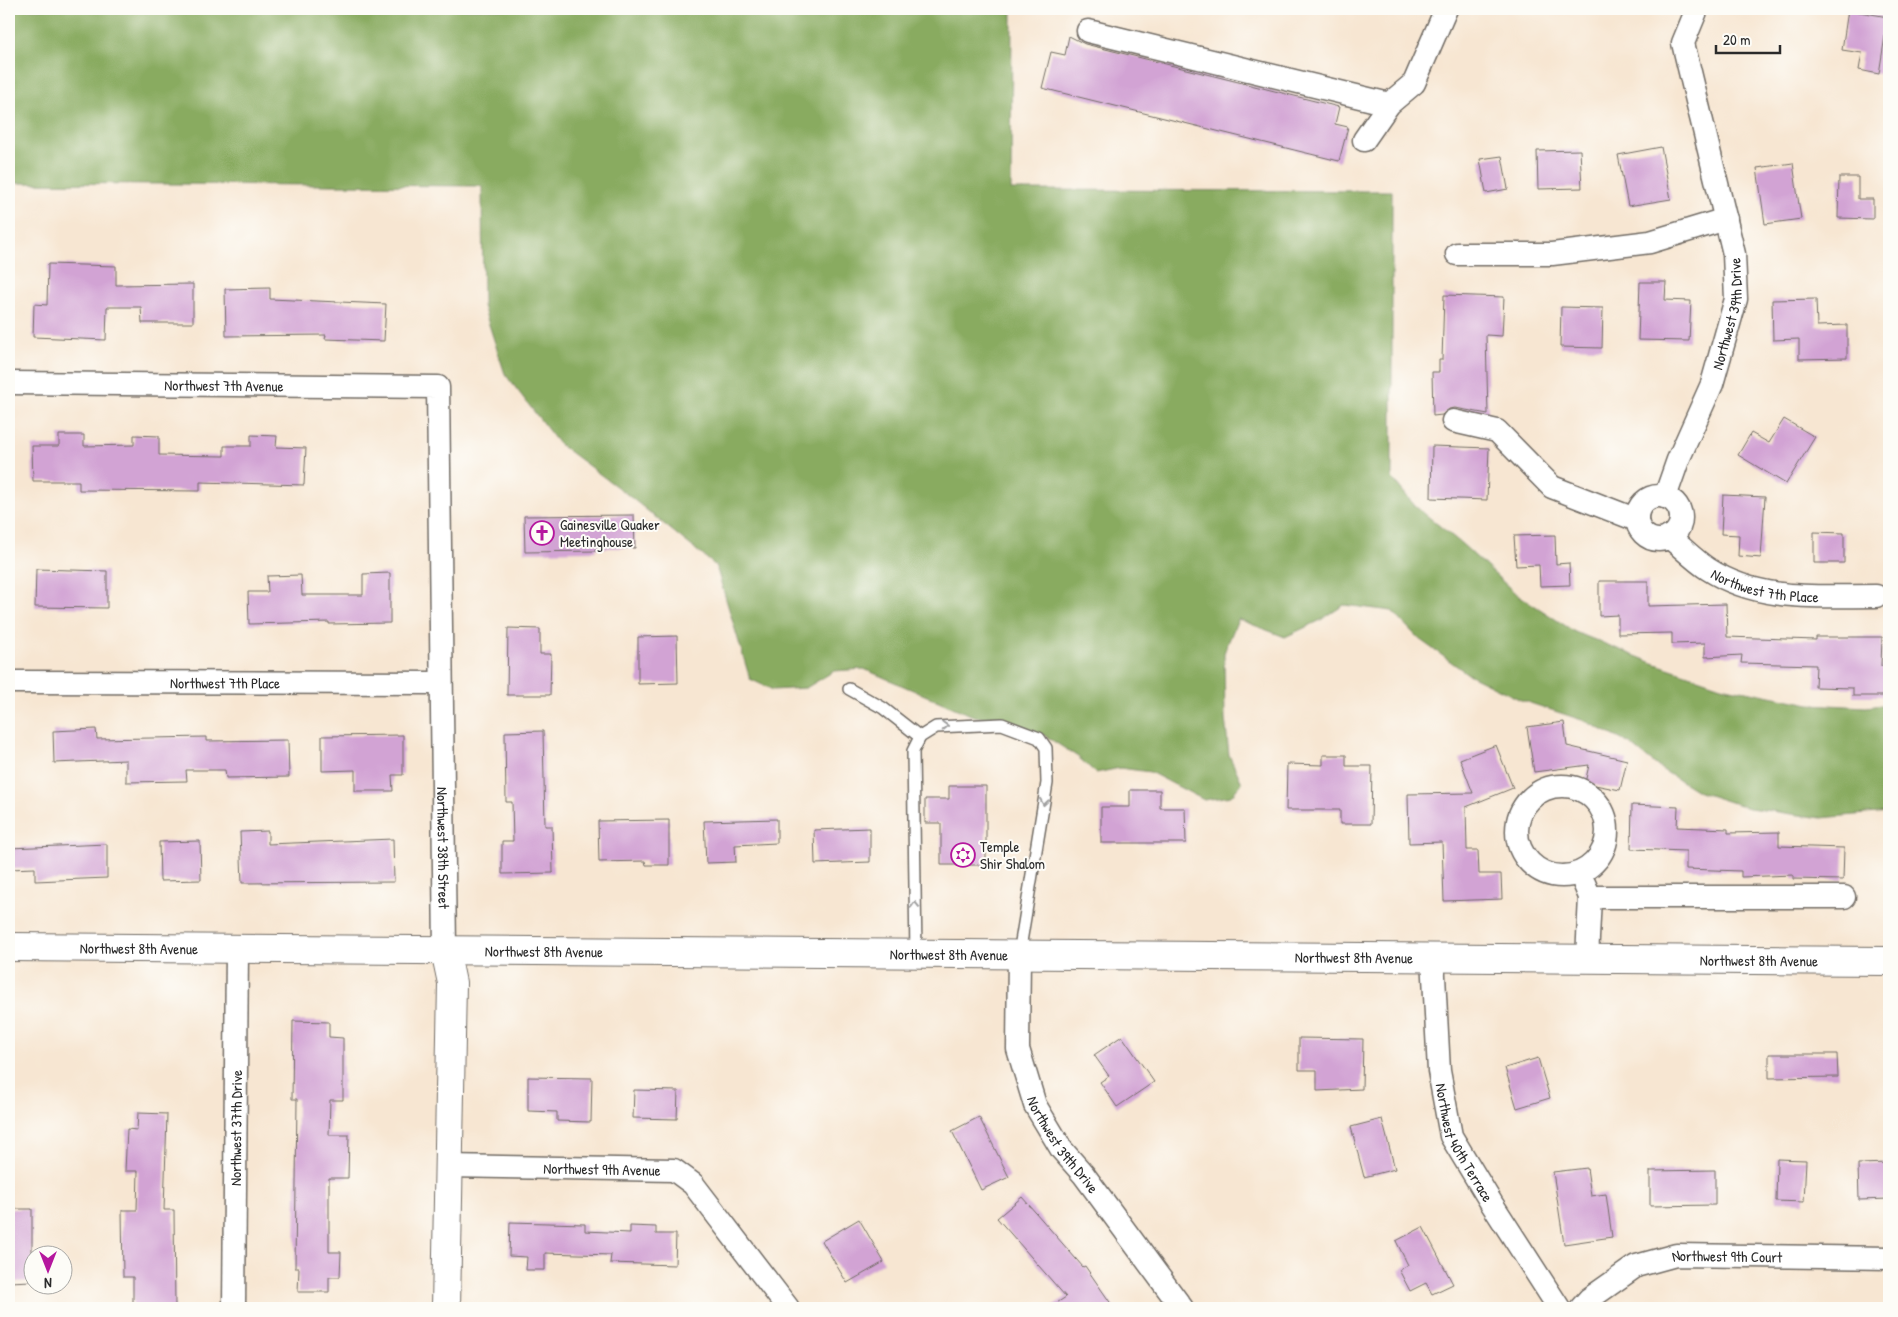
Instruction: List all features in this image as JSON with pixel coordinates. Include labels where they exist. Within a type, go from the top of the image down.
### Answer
[{"type":"street","points":[[1364,140],[1388,104],[1414,84],[1446,9]]},
{"type":"street","name":"Northwest 39th Drive","points":[[1665,497],[1678,460],[1712,384],[1736,299],[1734,254],[1684,43],[1697,9]]},
{"type":"street","points":[[1088,31],[1388,104]]},
{"type":"street","points":[[1457,254],[1552,254],[1650,242],[1726,219]]},
{"type":"street","name":"Northwest 7th Avenue","points":[[9,383],[438,387]]},
{"type":"street","name":"Northwest 38th Street","points":[[438,387],[445,950],[452,983],[446,1308]]},
{"type":"street","points":[[1453,421],[1497,431],[1552,487],[1638,520]]},
{"type":"street","points":[[1665,497],[1679,507],[1681,516],[1676,532],[1669,537],[1653,538],[1640,528],[1638,512],[1642,504],[1649,498],[1665,497]]},
{"type":"street","name":"Northwest 7th Place","points":[[1669,537],[1707,569],[1746,588],[1786,596],[1876,596]]},
{"type":"street","name":"Northwest 7th Place","points":[[9,682],[441,683]]},
{"type":"street","points":[[1576,873],[1587,887],[1590,897],[1587,958]]},
{"type":"street","points":[[1590,897],[1844,897]]},
{"type":"street","name":"Northwest 8th Avenue","points":[[9,947],[1889,961]]},
{"type":"street","name":"Northwest 37th Drive","points":[[234,1308],[237,949]]},
{"type":"street","name":"Northwest 39th Drive","points":[[1019,954],[1018,1049],[1035,1105],[1062,1150],[1084,1175],[1182,1308]]},
{"type":"street","name":"Northwest 40th Terrace","points":[[1433,957],[1439,1071],[1450,1136],[1559,1308]]},
{"type":"street","name":"Northwest 9th Avenue","points":[[448,1166],[674,1170],[693,1184],[788,1308]]},
{"type":"street","name":"Northwest 9th Court","points":[[1580,1308],[1589,1299],[1636,1266],[1676,1255],[1889,1258]]},
{"type":"lane","points":[[849,689],[883,708],[920,737]]},
{"type":"lane","points":[[916,954],[913,752],[920,737],[936,727],[1002,724],[1039,738],[1046,748],[1047,783],[1019,954]]},
{"type":"green space","points":[[9,9],[1012,9],[1011,190],[1392,191],[1392,478],[1415,506],[1462,544],[1514,592],[1575,632],[1653,663],[1721,686],[1810,704],[1866,707],[1889,704],[1889,812],[1821,818],[1749,808],[1699,792],[1661,769],[1630,744],[1585,721],[1521,700],[1468,674],[1419,639],[1392,611],[1344,605],[1319,621],[1285,637],[1238,619],[1224,653],[1225,718],[1229,755],[1242,783],[1231,796],[1204,800],[1150,772],[1120,768],[1096,773],[1078,757],[1044,735],[971,715],[864,669],[834,671],[806,688],[773,690],[750,679],[716,566],[628,495],[559,444],[505,374],[483,306],[482,186],[9,183]]},
{"type":"building","points":[[1848,10],[1888,17],[1879,74],[1859,70],[1862,53],[1842,50]]},
{"type":"building","points":[[1069,36],[1085,44],[1339,107],[1335,124],[1348,127],[1339,161],[1042,88],[1051,52],[1065,55]]},
{"type":"building","points":[[1661,147],[1671,199],[1628,206],[1618,155]]},
{"type":"building","points":[[1580,150],[1582,188],[1538,189],[1537,151]]},
{"type":"building","points":[[1502,156],[1508,189],[1486,193],[1480,159]]},
{"type":"building","points":[[1793,163],[1801,219],[1765,224],[1757,168]]},
{"type":"building","points":[[1839,177],[1858,177],[1858,199],[1873,199],[1873,219],[1838,218]]},
{"type":"building","points":[[48,264],[116,266],[116,285],[193,284],[193,323],[142,323],[141,307],[107,307],[106,340],[33,337],[34,304],[47,305]]},
{"type":"building","points":[[1640,282],[1666,282],[1665,300],[1691,301],[1689,341],[1638,340]]},
{"type":"building","points":[[270,288],[270,299],[386,304],[384,341],[325,339],[326,335],[226,336],[225,289]]},
{"type":"building","points":[[1444,295],[1504,297],[1502,336],[1486,335],[1488,414],[1455,408],[1449,409],[1442,415],[1433,416],[1432,372],[1439,372],[1439,360],[1442,360]]},
{"type":"building","points":[[1816,299],[1817,326],[1847,325],[1847,358],[1799,359],[1799,339],[1773,340],[1772,300]]},
{"type":"building","points":[[1561,307],[1603,308],[1602,348],[1560,347]]},
{"type":"building","points":[[1784,419],[1815,437],[1786,484],[1738,455],[1751,433],[1769,443]]},
{"type":"building","points":[[59,435],[84,435],[84,446],[134,445],[134,435],[159,436],[159,455],[224,456],[224,446],[251,446],[251,435],[277,436],[276,447],[306,448],[304,485],[200,482],[200,491],[79,490],[79,481],[33,481],[32,446],[59,446]]},
{"type":"building","points":[[1432,446],[1489,448],[1487,500],[1431,498]]},
{"type":"building","points":[[1723,495],[1765,497],[1761,558],[1738,556],[1739,535],[1721,534]]},
{"type":"building","points":[[634,515],[635,548],[596,548],[596,551],[525,552],[524,516]]},
{"type":"building","points":[[1814,532],[1844,533],[1844,563],[1814,563]]},
{"type":"building","points":[[1555,535],[1556,564],[1569,563],[1570,585],[1540,586],[1539,565],[1516,566],[1514,536]]},
{"type":"building","points":[[36,569],[107,571],[107,608],[35,607]]},
{"type":"building","points":[[390,573],[390,623],[249,624],[248,592],[268,592],[267,576],[301,575],[302,595],[363,595],[363,574]]},
{"type":"building","points":[[1599,581],[1648,581],[1648,606],[1726,604],[1727,637],[1816,640],[1816,637],[1882,637],[1881,666],[1889,666],[1889,696],[1853,696],[1853,688],[1815,687],[1816,665],[1741,663],[1742,655],[1705,657],[1705,643],[1672,644],[1672,633],[1618,634],[1618,615],[1599,616]]},
{"type":"building","points":[[508,628],[540,629],[540,654],[551,654],[550,695],[507,695]]},
{"type":"building","points":[[677,636],[678,683],[638,684],[638,637]]},
{"type":"building","points":[[1564,722],[1567,746],[1627,760],[1620,790],[1585,783],[1589,765],[1534,772],[1527,727]]},
{"type":"building","points":[[96,729],[97,739],[206,737],[206,741],[288,740],[289,777],[226,778],[225,770],[186,770],[187,781],[126,782],[126,760],[54,763],[53,731]]},
{"type":"building","points":[[543,731],[545,826],[552,826],[553,873],[502,874],[502,841],[513,841],[512,802],[506,802],[505,732]]},
{"type":"building","points":[[403,735],[403,775],[392,775],[393,791],[355,791],[355,770],[322,771],[322,736]]},
{"type":"building","points":[[1496,745],[1513,788],[1466,807],[1467,850],[1478,850],[1479,874],[1501,874],[1502,899],[1444,901],[1442,842],[1409,843],[1408,794],[1473,793],[1460,759]]},
{"type":"building","points":[[1323,755],[1346,755],[1346,766],[1372,766],[1371,824],[1340,824],[1340,810],[1286,810],[1287,764],[1323,765]]},
{"type":"building","points":[[949,786],[986,786],[986,865],[941,865],[941,823],[925,823],[925,799],[949,799]]},
{"type":"building","points":[[1130,790],[1160,790],[1160,808],[1185,808],[1186,843],[1101,843],[1101,807],[1130,807]]},
{"type":"building","points":[[1632,805],[1678,807],[1677,827],[1728,829],[1728,833],[1779,832],[1779,846],[1844,848],[1843,880],[1793,879],[1793,875],[1741,877],[1741,871],[1686,869],[1686,851],[1631,849]]},
{"type":"building","points":[[777,819],[777,843],[735,845],[736,862],[706,863],[704,821]]},
{"type":"building","points":[[669,820],[669,865],[646,865],[645,861],[599,862],[598,821]]},
{"type":"building","points":[[870,828],[870,862],[815,864],[814,830]]},
{"type":"building","points":[[268,831],[268,844],[393,839],[394,882],[242,883],[240,832]]},
{"type":"building","points":[[200,841],[201,880],[160,881],[159,842]]},
{"type":"building","points":[[107,844],[107,878],[35,881],[35,868],[9,869],[9,848]]},
{"type":"building","points":[[293,1021],[329,1022],[329,1037],[343,1038],[343,1100],[330,1100],[329,1135],[349,1135],[348,1178],[329,1178],[329,1252],[341,1252],[340,1277],[329,1277],[329,1292],[298,1292],[299,1268],[295,1268],[297,1099],[292,1099]]},
{"type":"building","points":[[1122,1036],[1154,1082],[1117,1107],[1100,1082],[1109,1076],[1094,1055]]},
{"type":"building","points":[[1299,1038],[1363,1039],[1362,1089],[1317,1091],[1317,1070],[1299,1070]]},
{"type":"building","points":[[1769,1054],[1837,1054],[1838,1077],[1769,1078]]},
{"type":"building","points":[[1538,1058],[1550,1098],[1517,1108],[1505,1068]]},
{"type":"building","points":[[528,1077],[592,1078],[591,1122],[557,1121],[557,1112],[528,1111]]},
{"type":"building","points":[[634,1090],[678,1091],[677,1119],[633,1118]]},
{"type":"building","points":[[138,1113],[167,1114],[164,1210],[174,1210],[175,1308],[133,1308],[133,1277],[123,1277],[122,1210],[137,1210],[138,1171],[125,1171],[127,1129],[137,1130]]},
{"type":"building","points":[[979,1117],[1009,1177],[981,1190],[952,1131]]},
{"type":"building","points":[[1382,1119],[1395,1169],[1364,1177],[1351,1127]]},
{"type":"building","points":[[1777,1159],[1806,1160],[1804,1202],[1776,1201]]},
{"type":"building","points":[[1889,1163],[1889,1199],[1859,1200],[1858,1164]]},
{"type":"building","points":[[1587,1168],[1591,1196],[1606,1194],[1612,1237],[1564,1244],[1553,1172]]},
{"type":"building","points":[[1715,1170],[1715,1205],[1650,1206],[1650,1171]]},
{"type":"building","points":[[1022,1197],[1083,1267],[1085,1266],[1114,1308],[1049,1308],[1066,1297],[997,1218]]},
{"type":"building","points":[[9,1209],[32,1209],[32,1244],[22,1244],[22,1281],[9,1282]]},
{"type":"building","points":[[859,1219],[884,1262],[847,1283],[822,1241]]},
{"type":"building","points":[[510,1222],[585,1224],[585,1231],[630,1233],[630,1226],[656,1227],[656,1234],[676,1234],[675,1265],[610,1263],[611,1255],[545,1253],[545,1270],[526,1270],[527,1257],[509,1256]]},
{"type":"building","points":[[1423,1227],[1453,1284],[1432,1294],[1426,1283],[1410,1291],[1399,1270],[1408,1265],[1396,1241]]},
{"type":"place","name":"Gainesville Quaker Meetinghouse","points":[[542,533]]},
{"type":"place","name":"Temple Shir Shalom","points":[[963,855]]}]
